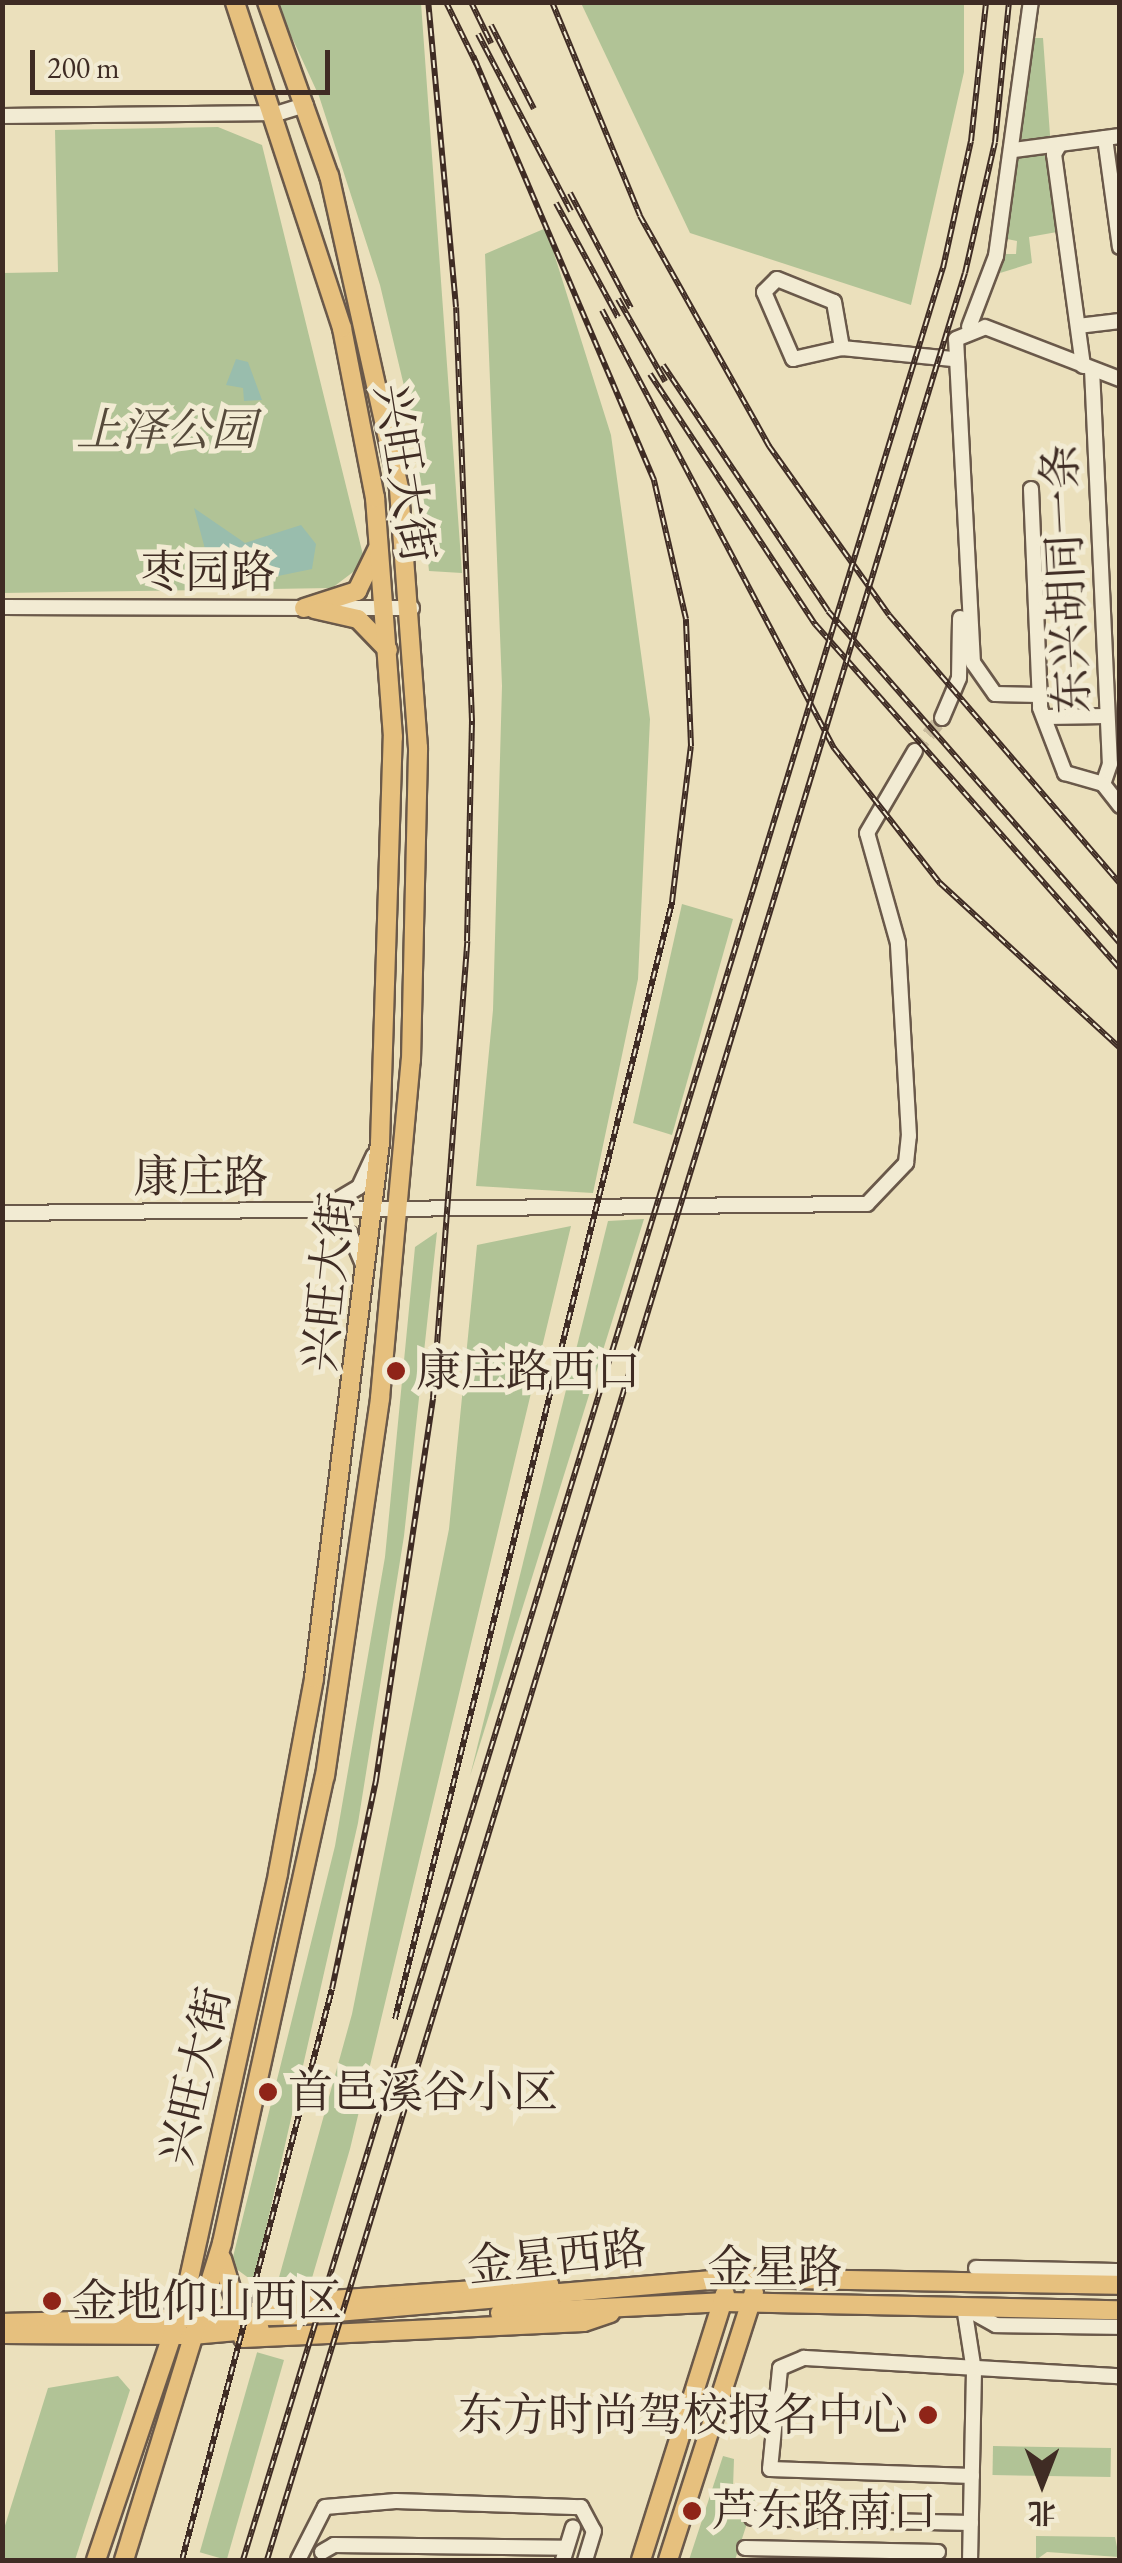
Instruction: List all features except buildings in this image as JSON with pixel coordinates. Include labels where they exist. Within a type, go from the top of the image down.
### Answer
[{"type":"main road","name":"兴旺大街","points":[[124,2560],[184,2328],[314,1678],[375,1210],[393,867],[388,608],[379,534],[342,328],[278,114],[235,2]]},
{"type":"main road","name":"兴旺大街","points":[[96,2560],[184,2328],[222,2243],[325,1776],[400,1210],[418,920],[412,608],[382,386],[306,104],[267,2]]},
{"type":"main road","points":[[304,608],[357,591],[379,534]]},
{"type":"main road","points":[[304,608],[358,619],[390,655]]},
{"type":"main road","points":[[222,2243],[228,2290],[264,2309],[302,2315]]},
{"type":"main road","points":[[642,2560],[732,2278]]},
{"type":"main road","name":"金星西路","points":[[2,2334],[184,2328],[238,2318],[732,2278],[1120,2285]]},
{"type":"main road","points":[[668,2560],[760,2278]]},
{"type":"main road","points":[[238,2318],[264,2309],[654,2285]]},
{"type":"main road","name":"金星路","points":[[184,2328],[285,2340],[584,2322],[628,2306],[722,2302],[1120,2310]]},
{"type":"main road","name":"金星西路","points":[[2,2323],[184,2328]]},
{"type":"main road","points":[[701,2367],[718,2370],[724,2384]]},
{"type":"street","points":[[1031,2],[1014,150],[996,256],[977,327],[952,358],[964,608],[973,663],[995,694],[1038,695]]},
{"type":"street","points":[[2,116],[278,114],[306,104]]},
{"type":"street","points":[[1014,150],[1112,137],[1120,247]]},
{"type":"street","name":"东兴胡同一条","points":[[1060,144],[1078,326],[1088,368],[1106,716],[1114,742],[1102,784]]},
{"type":"street","points":[[842,348],[834,302],[777,280],[764,292],[794,359],[842,348],[952,358]]},
{"type":"street","points":[[1078,326],[1120,321]]},
{"type":"street","points":[[977,327],[1120,379]]},
{"type":"street","points":[[1031,488],[1038,695],[1065,773],[1102,784],[1120,806]]},
{"type":"street","name":"枣园路","points":[[2,606],[412,608]]},
{"type":"street","points":[[942,718],[959,678],[964,608]]},
{"type":"street","points":[[1047,717],[1106,716]]},
{"type":"street","name":"康庄路","points":[[2,1213],[867,1204],[888,1190],[906,1163],[909,1136],[898,943],[866,833],[915,751]]},
{"type":"street","points":[[365,1272],[350,1234],[316,1212],[359,1186],[380,1142]]},
{"type":"street","points":[[976,2268],[1120,2271]]},
{"type":"street","points":[[964,2307],[996,2325],[1120,2328]]},
{"type":"street","points":[[964,2307],[974,2371],[970,2560]]},
{"type":"street","points":[[972,2476],[770,2469],[784,2390],[777,2379],[789,2361],[1120,2376]]},
{"type":"street","points":[[298,2560],[325,2507],[396,2501],[580,2507],[594,2531],[585,2560]]},
{"type":"street","points":[[752,2518],[971,2523]]},
{"type":"street","points":[[745,2548],[938,2556],[950,2522]]},
{"type":"street","points":[[322,2552],[334,2544],[565,2554],[573,2527]]},
{"type":"green space","points":[[276,3],[421,3],[462,573],[429,571],[414,428],[380,285],[319,96]]},
{"type":"green space","points":[[581,3],[964,3],[964,72],[911,305],[690,233]]},
{"type":"green space","points":[[1032,38],[1043,38],[1057,232],[1029,237],[1032,263],[1000,273],[1006,254],[1016,254],[1017,241],[1007,239]]},
{"type":"green space","name":"上泽公园","points":[[218,127],[262,145],[365,563],[332,588],[3,593],[3,273],[58,272],[55,130]]},
{"type":"green space","points":[[546,228],[611,435],[650,719],[638,979],[593,1193],[476,1186],[493,1010],[502,686],[485,254]]},
{"type":"green space","points":[[682,904],[733,919],[672,1135],[633,1123]]},
{"type":"green space","points":[[644,1219],[470,1776],[608,1221]]},
{"type":"green space","points":[[571,1226],[350,2149],[312,2278],[278,2281],[352,2014],[449,1529],[477,1245]]},
{"type":"green space","points":[[437,1232],[404,1536],[358,1823],[254,2282],[231,2265],[335,1846],[385,1557],[415,1247]]},
{"type":"green space","points":[[257,2352],[284,2360],[227,2560],[200,2552]]},
{"type":"green space","points":[[118,2376],[130,2390],[75,2560],[3,2560],[3,2532],[48,2388]]},
{"type":"green space","points":[[993,2446],[1111,2448],[1110,2477],[992,2475]]},
{"type":"green space","points":[[723,2456],[734,2459],[733,2488],[756,2496],[735,2560],[689,2560]]},
{"type":"green space","points":[[1036,2536],[1115,2537],[1119,2557],[1047,2552],[1036,2560]]},
{"type":"shaded area","points":[[236,359],[248,362],[262,400],[244,401],[243,388],[226,385]]},
{"type":"shaded area","points":[[194,508],[245,543],[301,525],[316,544],[312,569],[278,576],[220,563],[205,549]]},
{"type":"tunnel","points":[[915,751],[942,718]]},
{"type":"railway","points":[[182,2560],[332,1989],[376,1780],[433,1398],[467,941],[472,721],[456,307],[428,2]]},
{"type":"railway","points":[[446,2],[477,65]]},
{"type":"railway","points":[[471,2],[491,43]]},
{"type":"railway","points":[[552,2],[640,216],[769,446],[889,615],[1120,884]]},
{"type":"railway","points":[[243,2560],[943,268],[971,141],[986,2]]},
{"type":"railway","points":[[267,2560],[965,273],[995,142],[1009,2]]},
{"type":"railway","points":[[491,25],[534,109]]},
{"type":"railway","points":[[478,34],[571,211]]},
{"type":"railway","points":[[395,2019],[672,902],[691,746],[686,619],[654,480],[473,56]]},
{"type":"railway","points":[[570,193],[631,308]]},
{"type":"railway","points":[[556,203],[618,317]]},
{"type":"railway","points":[[618,299],[665,381]]},
{"type":"railway","points":[[602,310],[834,748],[940,883],[1120,1048]]},
{"type":"railway","points":[[663,365],[828,611],[1120,943]]},
{"type":"railway","points":[[650,374],[815,624],[1120,969]]},
{"type":"place","name":"康庄路西口","points":[[396,1371]]},
{"type":"place","name":"首邑溪谷小区","points":[[268,2092]]},
{"type":"place","name":"金地仰山西区","points":[[52,2301]]},
{"type":"place","name":"东方时尚驾校报名中心","points":[[928,2415]]},
{"type":"place","name":"芦东路南口","points":[[692,2511]]}]
